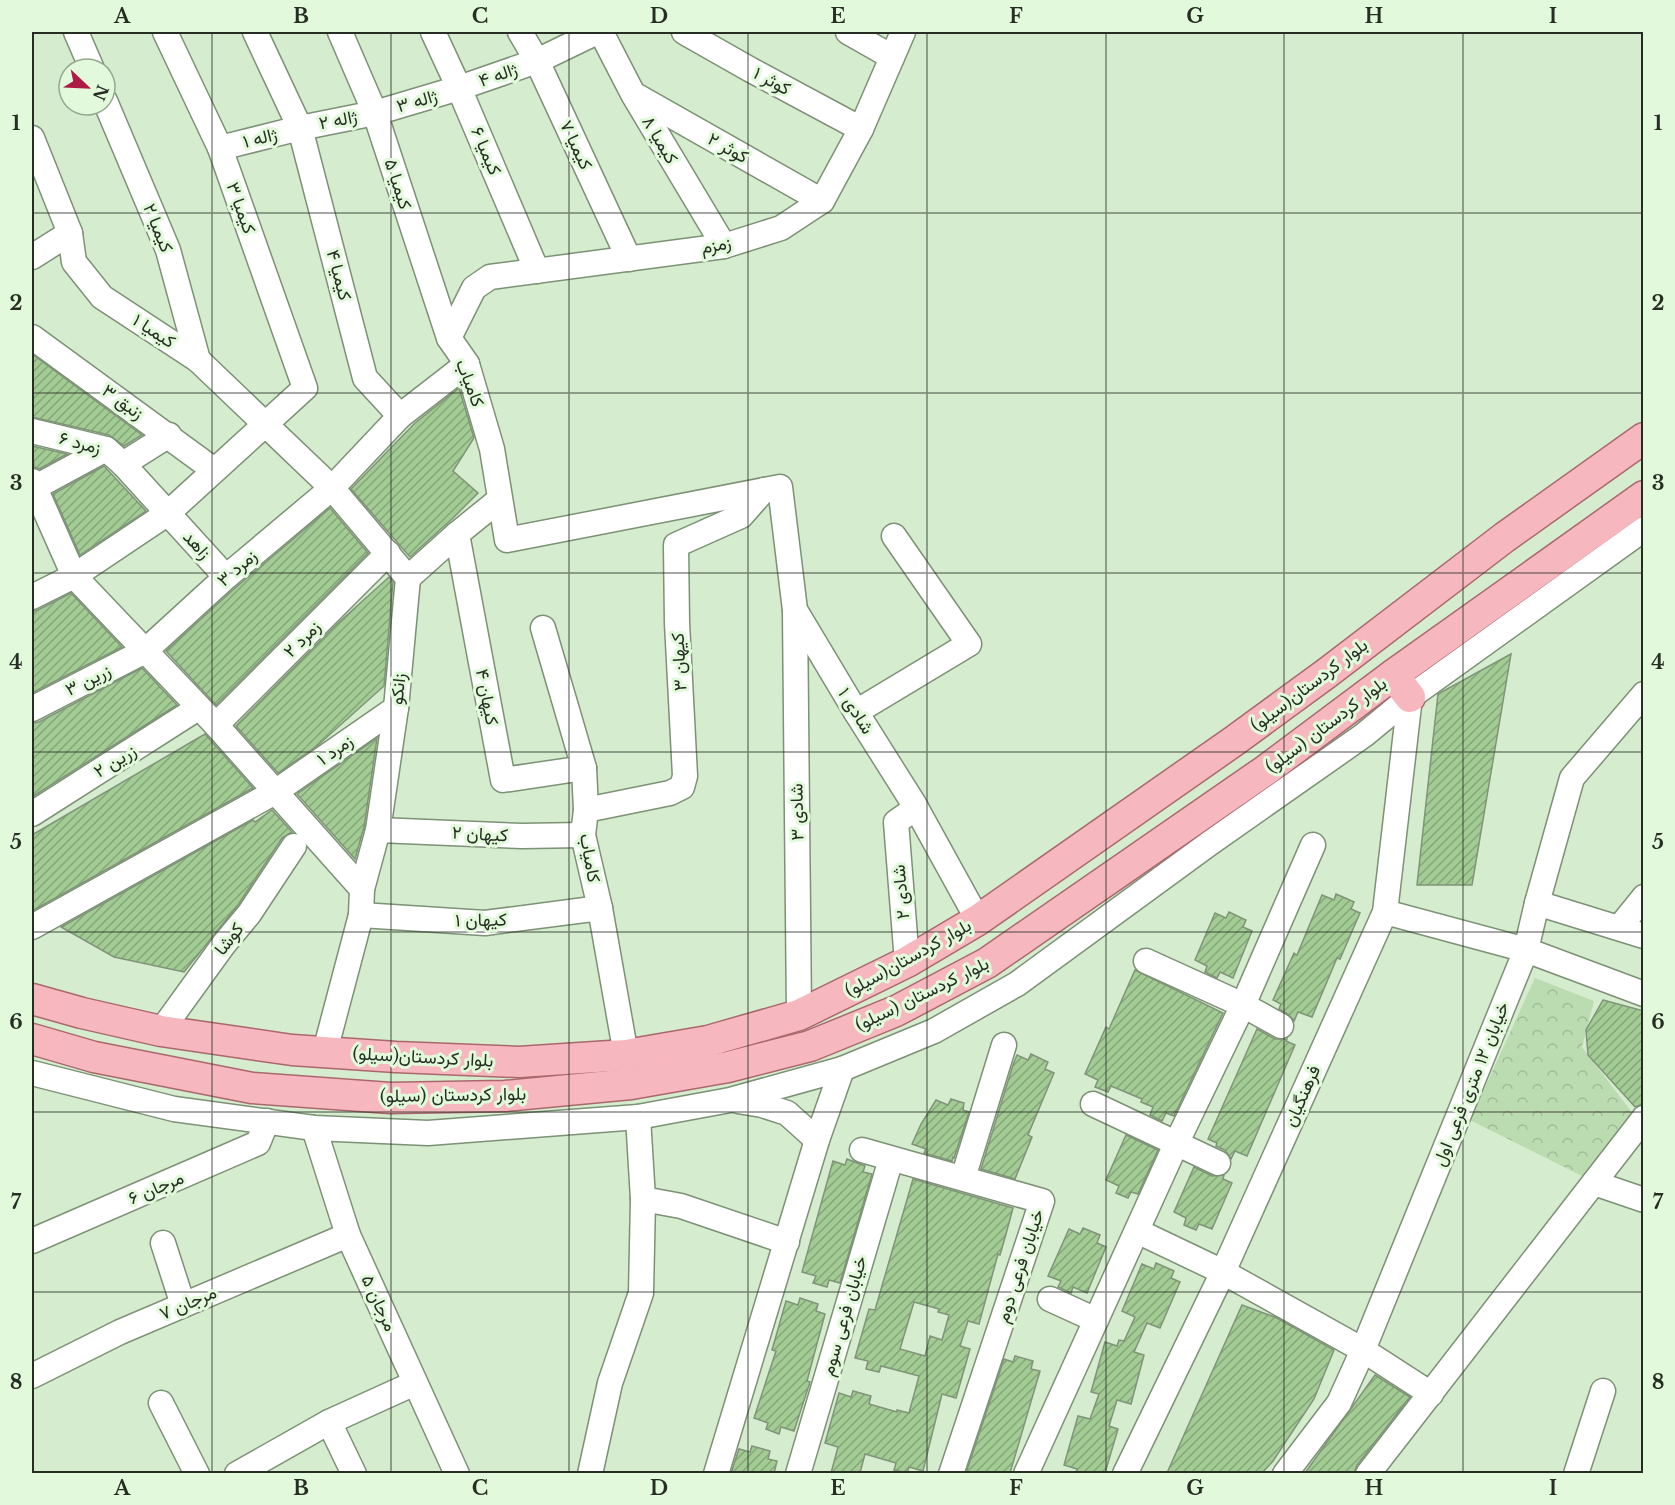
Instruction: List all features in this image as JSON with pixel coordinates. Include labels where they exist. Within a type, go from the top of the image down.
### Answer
[{"type":"main road","name":"بلوار کردستان(سیلو)","points":[[32,999],[82,1013],[161,1030],[292,1050],[519,1062],[626,1055],[708,1041],[799,1015],[907,962],[978,920],[1234,741],[1505,537],[1644,438]]},
{"type":"main road","name":"بلوار کردستان (سیلو)","points":[[32,1039],[94,1057],[252,1088],[390,1098],[505,1096],[631,1084],[729,1067],[810,1046],[896,1011],[987,963],[1266,770],[1402,686],[1644,496]]},
{"type":"main road","points":[[1234,741],[1266,770]]},
{"type":"street","points":[[76,32],[87,57]]},
{"type":"street","name":"کیمیا ۳","points":[[165,32],[220,148],[305,388],[266,424]]},
{"type":"street","name":"کیمیا ۴","points":[[255,32],[300,128],[365,378],[400,416]]},
{"type":"street","name":"کیمیا ۵","points":[[340,32],[375,113],[449,338]]},
{"type":"street","name":"کیمیا ۶","points":[[432,32],[459,88],[537,271]]},
{"type":"street","name":"کیمیا ۷","points":[[520,32],[537,61],[628,259]]},
{"type":"street","name":"ژاله ۴","points":[[459,88],[537,61],[598,32]]},
{"type":"street","name":"کیمیا ۸","points":[[598,32],[724,246]]},
{"type":"street","name":"کوثر ۱","points":[[684,32],[861,129]]},
{"type":"street","points":[[848,32],[892,57]]},
{"type":"street","name":"زمزم","points":[[449,338],[474,288],[490,277],[724,246],[782,228],[822,201],[861,129],[903,32]]},
{"type":"street","name":"ژاله ۳","points":[[375,113],[459,88]]},
{"type":"street","name":"کوثر ۲","points":[[633,94],[822,201]]},
{"type":"street","name":"ژاله ۲","points":[[300,128],[375,113]]},
{"type":"street","name":"کیمیا ۲","points":[[112,117],[168,250],[198,360]]},
{"type":"street","name":"ژاله ۱","points":[[220,148],[300,128]]},
{"type":"street","name":"کیمیا ۱","points":[[32,138],[70,233],[74,262],[102,297],[198,360],[332,488]]},
{"type":"street","points":[[32,257],[70,233]]},
{"type":"street","name":"زنبق ۳","points":[[32,337],[214,470]]},
{"type":"street","name":"کامیاب","points":[[449,338],[467,364],[492,449],[507,540],[772,488]]},
{"type":"street","points":[[467,364],[400,416],[332,488],[408,578],[499,500]]},
{"type":"street","points":[[32,597],[74,576],[168,513],[266,424]]},
{"type":"street","name":"زمرد ۶","points":[[32,431],[115,456]]},
{"type":"street","points":[[169,435],[32,486],[74,576],[216,725],[362,889]]},
{"type":"street","name":"زاهد","points":[[115,456],[226,577]]},
{"type":"street","name":"زمرد ۳","points":[[145,651],[226,577],[332,488]]},
{"type":"street","name":"شادی ۱","points":[[772,488],[795,610],[916,808],[978,920]]},
{"type":"street","name":"کیهان ۳","points":[[586,810],[670,793],[682,786],[685,776],[677,623],[676,545],[741,516],[772,488]]},
{"type":"street","points":[[34,1080],[174,1109],[314,1128],[428,1133],[638,1117],[730,1100],[842,1069],[934,1031],[1017,984],[1220,836],[1364,735],[1402,686],[1644,529]]},
{"type":"street","name":"کیهان ۴","points":[[457,534],[503,780],[584,768]]},
{"type":"street","points":[[856,712],[969,644],[894,536]]},
{"type":"street","name":"زمرد ۲","points":[[216,725],[388,553]]},
{"type":"street","name":"زانکو","points":[[325,1051],[361,915],[362,889],[378,830],[396,708],[408,578]]},
{"type":"street","name":"شادی ۳","points":[[795,610],[799,1015]]},
{"type":"street","name":"کامیاب","points":[[543,628],[584,768],[586,810],[583,835],[600,908],[626,1055]]},
{"type":"street","name":"زرین ۳","points":[[32,709],[145,651]]},
{"type":"street","name":"فرهنگیان","points":[[1125,1473],[1223,1272],[1385,912],[1402,686]]},
{"type":"street","name":"خیابان ۱۲ متری فرعی اول","points":[[1286,1473],[1339,1403],[1363,1350],[1526,950],[1536,903],[1572,778],[1644,694]]},
{"type":"street","name":"زرین ۲","points":[[32,814],[198,708]]},
{"type":"street","name":"زمرد ۱","points":[[32,927],[275,792],[396,708]]},
{"type":"street","name":"شادی ۲","points":[[907,962],[896,822],[916,808]]},
{"type":"street","name":"کیهان ۲","points":[[378,830],[522,836],[583,835]]},
{"type":"street","points":[[1026,1473],[1177,1142],[1243,1005],[1313,845]]},
{"type":"street","name":"کوشا","points":[[161,1030],[249,914],[294,846]]},
{"type":"street","points":[[1619,928],[1644,897]]},
{"type":"street","points":[[1536,903],[1644,936]]},
{"type":"street","name":"کیهان ۱","points":[[361,915],[484,923],[600,908]]},
{"type":"street","points":[[1385,912],[1526,950],[1644,993]]},
{"type":"street","points":[[1146,961],[1243,1005],[1281,1026]]},
{"type":"street","points":[[963,1178],[1004,1045]]},
{"type":"street","points":[[716,1473],[817,1140],[842,1069]]},
{"type":"street","points":[[730,1100],[762,1105],[788,1113],[817,1140]]},
{"type":"street","points":[[1093,1104],[1218,1163]]},
{"type":"street","points":[[590,1473],[610,1383],[641,1293],[643,1199],[638,1117]]},
{"type":"street","points":[[1368,1473],[1644,1118]]},
{"type":"street","name":"مرجان ۶","points":[[32,1242],[258,1143],[267,1121]]},
{"type":"street","name":"مرجان ۵","points":[[314,1128],[348,1235],[457,1473]]},
{"type":"street","name":"خیابان فرعی دوم","points":[[862,1150],[1042,1202],[951,1473]]},
{"type":"street","name":"خیابان فرعی سوم","points":[[798,1473],[891,1159]]},
{"type":"street","points":[[1594,1183],[1644,1200]]},
{"type":"street","points":[[643,1199],[681,1206],[787,1242]]},
{"type":"street","points":[[1137,1231],[1223,1272],[1363,1350],[1431,1394]]},
{"type":"street","name":"مرجان ۷","points":[[32,1376],[120,1332],[348,1235]]},
{"type":"street","points":[[163,1243],[183,1305]]},
{"type":"street","points":[[1050,1299],[1096,1320]]},
{"type":"street","points":[[237,1473],[329,1422],[415,1383]]},
{"type":"street","points":[[1576,1473],[1603,1391]]},
{"type":"street","points":[[161,1403],[198,1473]]},
{"type":"street","points":[[329,1422],[354,1473]]},
{"type":"green space","points":[[1535,978],[1594,1001],[1582,1047],[1634,1115],[1588,1179],[1470,1120]]},
{"type":"building","points":[[32,354],[142,435],[124,446],[109,435],[32,417]]},
{"type":"building","points":[[459,388],[474,438],[453,471],[478,493],[410,557],[351,489],[415,423]]},
{"type":"building","points":[[32,446],[67,454],[39,469],[34,467]]},
{"type":"building","points":[[104,466],[146,511],[80,555],[53,494]]},
{"type":"building","points":[[330,508],[368,553],[216,705],[166,651],[235,588]]},
{"type":"building","points":[[389,577],[393,582],[384,686],[317,746],[278,773],[236,726],[336,625]]},
{"type":"building","points":[[71,593],[122,647],[32,693],[32,611]]},
{"type":"building","points":[[1511,654],[1472,885],[1417,885],[1438,694]]},
{"type":"building","points":[[142,668],[177,705],[32,797],[32,723],[39,722]]},
{"type":"building","points":[[205,734],[253,788],[32,911],[32,835]]},
{"type":"building","points":[[377,738],[364,827],[355,859],[297,794]]},
{"type":"building","points":[[272,810],[292,832],[282,838],[238,905],[184,972],[114,957],[61,927],[253,820],[255,822]]},
{"type":"building","points":[[1336,894],[1354,902],[1351,909],[1360,913],[1340,959],[1337,958],[1312,1017],[1298,1012],[1294,1021],[1279,1009],[1281,1004],[1273,1000],[1294,953],[1297,955],[1322,895],[1334,900]]},
{"type":"building","points":[[1229,912],[1246,920],[1243,927],[1252,931],[1233,978],[1220,972],[1217,978],[1205,972],[1207,966],[1195,960],[1215,913],[1226,918]]},
{"type":"building","points":[[1135,970],[1223,1013],[1174,1116],[1166,1113],[1162,1121],[1150,1115],[1153,1107],[1141,1102],[1142,1099],[1111,1086],[1108,1092],[1095,1087],[1098,1080],[1085,1074],[1106,1027],[1109,1029]]},
{"type":"building","points":[[1603,1000],[1644,1011],[1644,1104],[1635,1107],[1588,1055],[1586,1030]]},
{"type":"building","points":[[1257,1029],[1275,1039],[1287,1039],[1286,1041],[1295,1045],[1247,1156],[1235,1151],[1231,1159],[1225,1150],[1216,1146],[1217,1143],[1208,1139]]},
{"type":"building","points":[[1031,1054],[1048,1062],[1045,1069],[1054,1073],[1028,1135],[1032,1137],[1015,1179],[981,1169],[1017,1055],[1028,1060]]},
{"type":"building","points":[[951,1099],[964,1103],[963,1110],[969,1112],[952,1161],[924,1153],[926,1149],[912,1144],[936,1100],[948,1105]]},
{"type":"building","points":[[1126,1135],[1158,1150],[1138,1194],[1131,1192],[1128,1198],[1116,1193],[1119,1186],[1106,1180]]},
{"type":"building","points":[[847,1159],[865,1166],[863,1172],[872,1174],[840,1283],[829,1280],[827,1287],[813,1283],[816,1276],[802,1272],[833,1161],[845,1165]]},
{"type":"building","points":[[1194,1167],[1212,1176],[1224,1175],[1223,1179],[1232,1183],[1212,1229],[1199,1224],[1196,1230],[1184,1225],[1186,1218],[1174,1212]]},
{"type":"building","points":[[913,1179],[1013,1208],[979,1324],[968,1321],[960,1346],[970,1349],[956,1398],[942,1394],[923,1471],[909,1467],[907,1473],[894,1470],[896,1463],[865,1454],[860,1473],[831,1473],[838,1447],[825,1443],[839,1393],[851,1397],[853,1391],[871,1396],[869,1404],[909,1413],[919,1376],[881,1366],[879,1372],[866,1369],[868,1361],[855,1358],[869,1309],[875,1310]],"holes":[[[914,1302],[939,1309],[938,1312],[949,1315],[942,1340],[930,1336],[925,1356],[900,1349]]]},
{"type":"building","points":[[1083,1228],[1100,1235],[1097,1243],[1106,1247],[1087,1293],[1073,1287],[1071,1293],[1058,1287],[1061,1281],[1048,1276],[1069,1229],[1080,1234]]},
{"type":"building","points":[[1156,1263],[1174,1271],[1171,1278],[1180,1282],[1160,1328],[1147,1323],[1134,1352],[1144,1355],[1131,1404],[1117,1400],[1109,1426],[1118,1429],[1105,1473],[1076,1473],[1077,1469],[1064,1465],[1078,1416],[1090,1419],[1099,1394],[1091,1392],[1105,1342],[1117,1346],[1119,1340],[1124,1341],[1135,1317],[1122,1311],[1142,1264],[1154,1269]]},
{"type":"building","points":[[800,1298],[818,1304],[816,1311],[825,1314],[807,1381],[810,1382],[794,1431],[781,1427],[779,1434],[766,1429],[768,1423],[754,1418],[776,1351],[772,1350],[786,1301],[798,1305]]},
{"type":"building","points":[[1242,1305],[1277,1318],[1334,1350],[1314,1399],[1273,1461],[1262,1473],[1167,1473]]},
{"type":"building","points":[[1015,1356],[1033,1361],[1031,1369],[1040,1371],[1010,1473],[966,1473],[1004,1359],[1013,1362]]},
{"type":"building","points":[[1375,1375],[1410,1397],[1357,1465],[1354,1473],[1305,1473]]},
{"type":"building","points":[[752,1446],[770,1451],[768,1459],[777,1461],[774,1473],[731,1473],[739,1449],[750,1452]]}]
